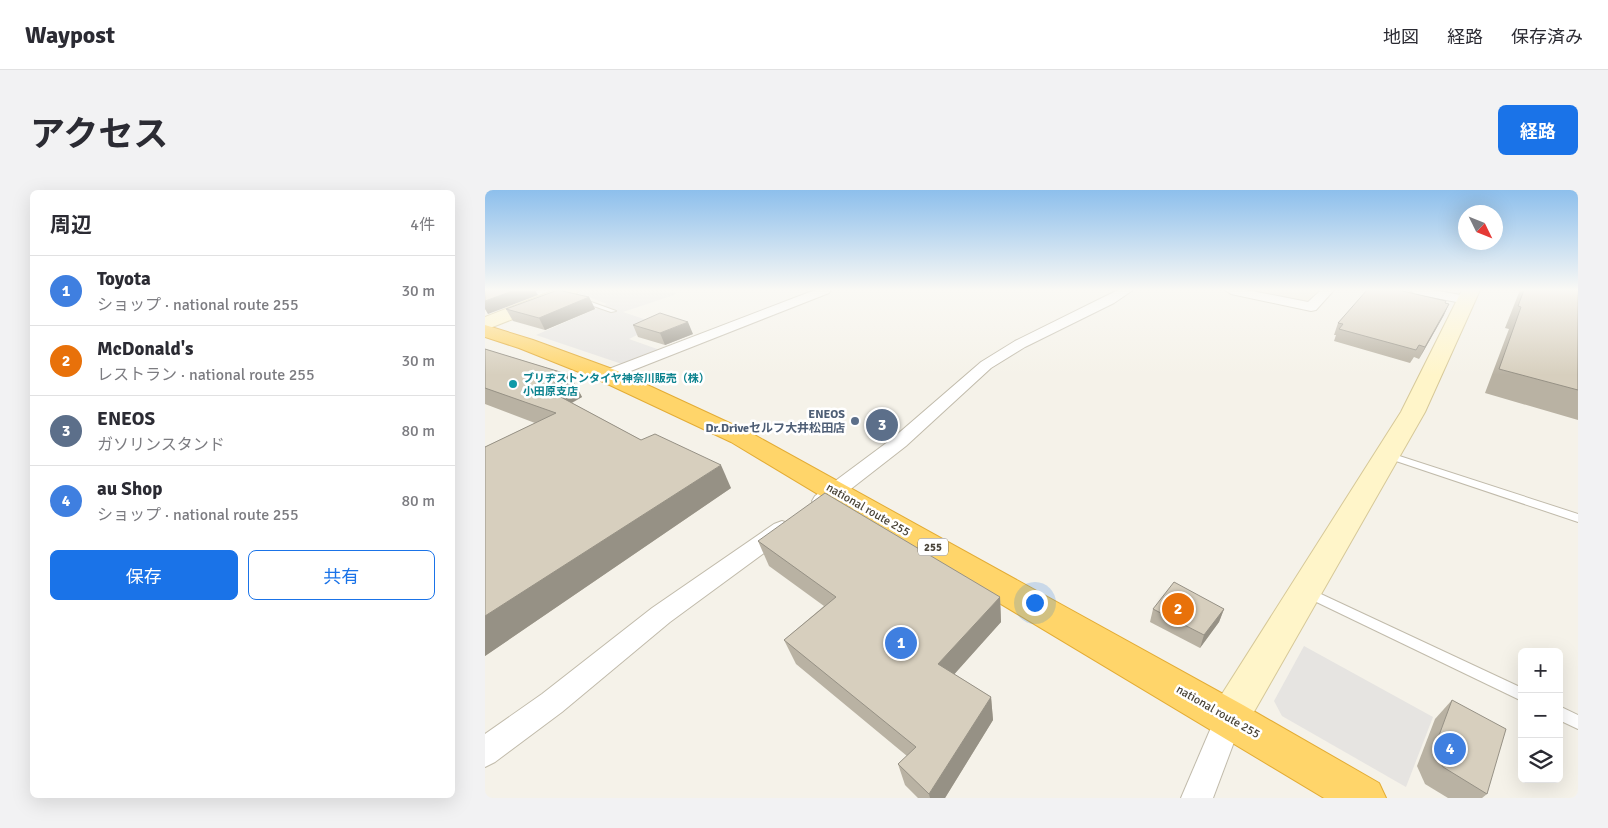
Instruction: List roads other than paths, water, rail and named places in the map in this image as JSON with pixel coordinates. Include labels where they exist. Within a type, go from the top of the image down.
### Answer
[{"type":"highway","name":"national route 255","points":[[485,331],[527,344],[607,375],[740,436],[1364,798]]},
{"type":"street","points":[[485,324],[499,318]]},
{"type":"street","points":[[607,375],[752,318]]},
{"type":"street","points":[[485,752],[552,703],[661,615],[836,491],[923,422],[987,365],[1013,348],[1074,318]]},
{"type":"street","points":[[1197,798],[1229,718],[1413,412],[1458,318]]},
{"type":"lane","points":[[1387,454],[1578,518]]},
{"type":"lane","points":[[1305,592],[1518,693]]},
{"type":"lane","points":[[1563,715],[1578,722]]},
{"type":"place","name":"ブリヂストンタイヤ神奈川販売（株） 小田原支店","points":[[513,384]]},
{"type":"place","name":"ENEOS Dr.Driveセルフ大井松田店","points":[[855,421]]},
{"type":"place","name":"ENEOS","points":[[882,425]]},
{"type":"place","name":"McDonald's","points":[[1178,609]]},
{"type":"place","name":"Toyota","points":[[901,643]]},
{"type":"place","name":"au Shop","points":[[1450,749]]}]
